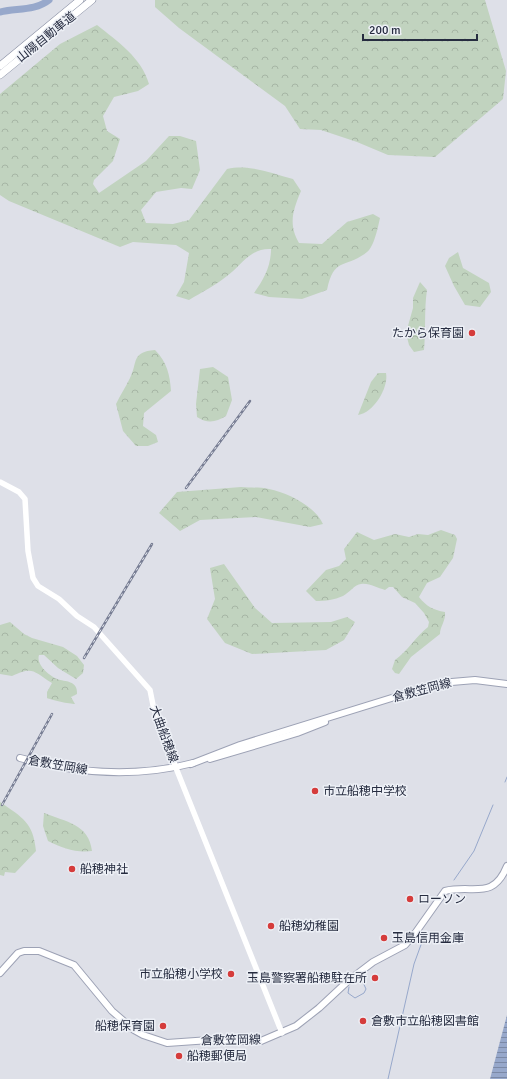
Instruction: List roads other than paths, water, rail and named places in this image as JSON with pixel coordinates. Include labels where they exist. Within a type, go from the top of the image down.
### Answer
[{"type":"highway","name":"山陽自動車道","points":[[0,66],[80,0]]},
{"type":"highway","name":"山陽自動車道","points":[[0,75],[92,0]]},
{"type":"main road","name":"大曲船穂線","points":[[0,482],[24,495],[26,499],[27,542],[33,578],[38,586],[59,599],[77,616],[94,627],[150,690],[154,710],[159,718],[176,768],[282,1033]]},
{"type":"main road","name":"倉敷笠岡線","points":[[20,758],[60,768],[109,773],[132,773],[176,768],[228,755],[297,733],[339,716],[440,683],[475,680],[507,684]]},
{"type":"main road","name":"倉敷笠岡線","points":[[0,973],[14,957],[24,951],[39,951],[66,961],[81,972],[106,1005],[121,1020],[143,1035],[167,1043],[210,1040],[261,1041],[282,1033],[302,1021],[319,1008],[342,985],[373,962],[405,945],[416,932],[445,890],[488,888],[500,879],[507,866]]},
{"type":"water","points":[[507,1015],[507,1079],[490,1079]]},
{"type":"waterway","points":[[0,12],[32,8],[44,4],[49,0]]},
{"type":"waterway","points":[[505,782],[507,777]]},
{"type":"waterway","points":[[454,880],[474,851],[493,805]]},
{"type":"waterway","points":[[388,1079],[414,964],[422,942]]},
{"type":"waterway","points":[[349,987],[348,993],[355,998],[364,993],[366,989],[361,978]]},
{"type":"railway","points":[[186,488],[250,401]]},
{"type":"railway","points":[[84,658],[152,544]]},
{"type":"railway","points":[[2,805],[52,714]]},
{"type":"place","name":"たから保育園","points":[[472,333]]},
{"type":"place","name":"市立船穂中学校","points":[[315,791]]},
{"type":"place","name":"船穂神社","points":[[72,869]]},
{"type":"place","name":"ローソン","points":[[410,899]]},
{"type":"place","name":"船穂幼稚園","points":[[271,926]]},
{"type":"place","name":"玉島信用金庫","points":[[384,938]]},
{"type":"place","name":"市立船穂小学校","points":[[231,974]]},
{"type":"place","name":"玉島警察署船穂駐在所","points":[[375,978]]},
{"type":"place","name":"倉敷市立船穂図書館","points":[[363,1021]]},
{"type":"place","name":"船穂保育園","points":[[163,1026]]},
{"type":"place","name":"船穂郵便局","points":[[179,1056]]}]
